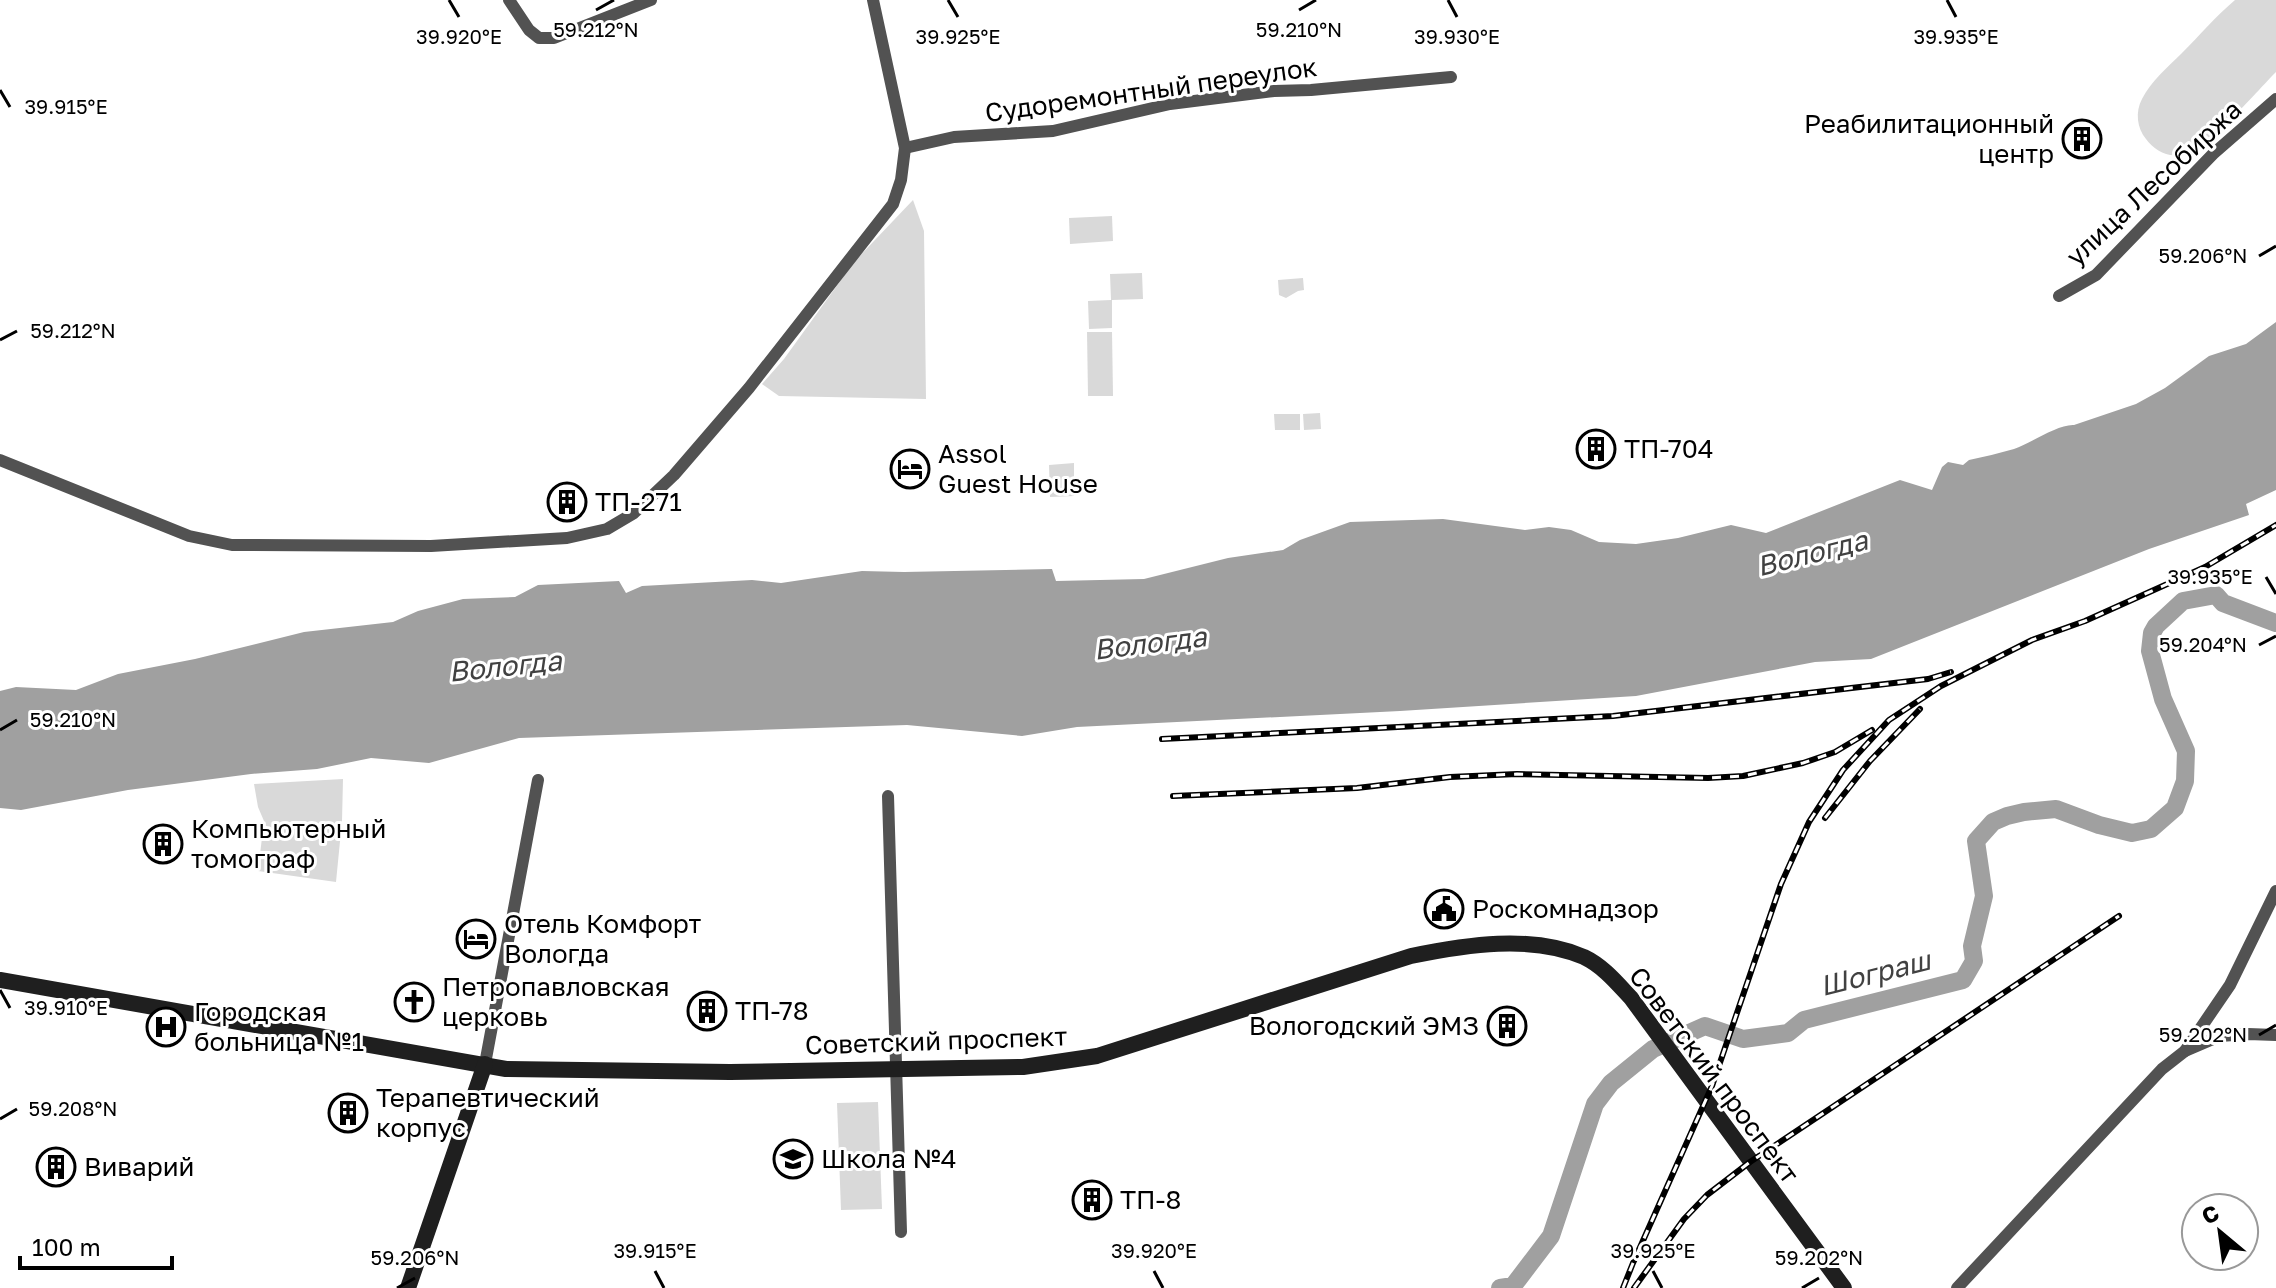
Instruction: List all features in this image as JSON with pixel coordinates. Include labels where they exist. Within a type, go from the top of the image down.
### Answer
[{"type":"street","points":[[509,0],[529,30],[539,38],[554,38],[651,0]]},
{"type":"street","points":[[0,460],[189,536],[232,545],[431,546],[567,538],[607,529],[634,513],[674,475],[749,388],[893,204],[901,180],[905,148],[873,0]]},
{"type":"street","name":"Судоремонтный переулок","points":[[905,148],[954,137],[1053,131],[1170,104],[1274,91],[1451,77]]},
{"type":"street","name":"улица Лесобиржа","points":[[2059,296],[2096,275],[2213,154],[2276,99]]},
{"type":"street","points":[[408,1288],[485,1064],[538,780]]},
{"type":"street","points":[[888,796],[901,1232]]},
{"type":"street","points":[[2185,1051],[2230,985],[2276,891]]},
{"type":"street","name":"Советский проспект","points":[[0,980],[506,1069],[730,1072],[1023,1067],[1097,1056],[1395,960],[1457,947],[1513,944],[1565,950],[1602,968],[1651,1023],[1844,1288]]},
{"type":"street","points":[[1957,1288],[2162,1069],[2185,1051],[2220,1036],[2276,1035]]},
{"type":"shaded area","points":[[2235,0],[2276,0],[2276,72],[2203,143],[2178,155],[2160,152],[2149,143],[2141,130],[2138,114],[2142,99],[2160,74]]},
{"type":"shaded area","points":[[913,200],[924,231],[926,399],[779,396],[762,384],[784,359],[854,262]]},
{"type":"shaded area","points":[[1112,216],[1113,241],[1070,244],[1069,218]]},
{"type":"shaded area","points":[[1142,273],[1143,299],[1112,300],[1112,328],[1089,329],[1088,301],[1111,300],[1110,274]]},
{"type":"shaded area","points":[[1303,278],[1304,290],[1286,298],[1279,295],[1278,280]]},
{"type":"shaded area","points":[[1087,332],[1112,332],[1113,396],[1088,396]]},
{"type":"shaded area","points":[[1320,413],[1321,429],[1304,430],[1303,414]]},
{"type":"shaded area","points":[[1274,414],[1300,414],[1300,430],[1275,430]]},
{"type":"shaded area","points":[[1074,463],[1074,496],[1050,497],[1049,465]]},
{"type":"shaded area","points":[[343,779],[336,882],[258,871],[264,821],[254,784]]},
{"type":"shaded area","points":[[878,1102],[882,1209],[841,1210],[837,1103]]},
{"type":"water","name":"Вологда","points":[[2276,322],[2276,490],[2246,504],[2249,515],[2149,549],[1871,659],[1815,662],[1636,696],[1077,727],[1022,736],[907,725],[519,738],[429,763],[371,758],[317,769],[128,790],[21,810],[0,808],[0,691],[16,687],[76,690],[118,674],[304,632],[393,622],[418,611],[463,599],[515,597],[538,585],[619,581],[626,593],[642,586],[752,580],[781,583],[862,571],[1052,569],[1056,581],[1144,579],[1228,558],[1283,550],[1300,540],[1350,522],[1443,519],[1525,530],[1549,527],[1571,530],[1599,542],[1636,544],[1731,525],[1766,533],[1900,480],[1932,490],[1942,467],[1948,462],[1963,465],[1969,460],[2014,449],[2060,427],[2136,404],[2165,388],[2209,356],[2246,344]]},
{"type":"water","points":[[2223,604],[2276,618],[2276,629],[2247,620]]},
{"type":"waterway","name":"Шограш","points":[[1500,1288],[1513,1286],[1551,1236],[1595,1104],[1611,1083],[1653,1049],[1705,1026],[1743,1039],[1788,1033],[1804,1020],[1963,980],[1974,961],[1972,946],[1984,896],[1976,841],[1993,822],[2024,812],[2056,809],[2132,833],[2151,829],[2175,808],[2185,781],[2186,751],[2163,699],[2150,651],[2156,626],[2183,601],[2216,595],[2223,603],[2276,623]]},
{"type":"railway","points":[[1623,1288],[1712,1086],[1781,884],[1809,822],[1843,770],[1889,720],[1941,686],[2032,640],[2085,621],[2205,567],[2276,525]]},
{"type":"railway","points":[[1162,739],[1613,716],[1928,679],[1951,672]]},
{"type":"railway","points":[[1825,818],[1870,761],[1920,709]]},
{"type":"railway","points":[[1173,796],[1357,788],[1450,777],[1517,774],[1743,776],[1803,763],[1835,752],[1872,730]]},
{"type":"railway","points":[[1634,1288],[1684,1219],[1707,1195],[1750,1162],[2119,916]]},
{"type":"place","name":"Реабилитационный центр","points":[[2082,139]]},
{"type":"place","name":"ТП-704","points":[[1596,449]]},
{"type":"place","name":"Assol Guest House","points":[[910,469]]},
{"type":"place","name":"ТП-271","points":[[567,502]]},
{"type":"place","name":"Компьютерный томограф","points":[[163,844]]},
{"type":"place","name":"Роскомнадзор","points":[[1444,909]]},
{"type":"place","name":"Отель Комфорт Вологда","points":[[476,939]]},
{"type":"place","name":"Петропавловская церковь","points":[[414,1002]]},
{"type":"place","name":"ТП-78","points":[[707,1011]]},
{"type":"place","name":"Вологодский ЭМЗ","points":[[1507,1026]]},
{"type":"place","name":"Городская больница №1","points":[[166,1027]]},
{"type":"place","name":"Терапевтический корпус","points":[[348,1113]]},
{"type":"place","name":"Школа №4","points":[[793,1159]]},
{"type":"place","name":"Виварий","points":[[56,1167]]},
{"type":"place","name":"ТП-8","points":[[1092,1200]]}]
